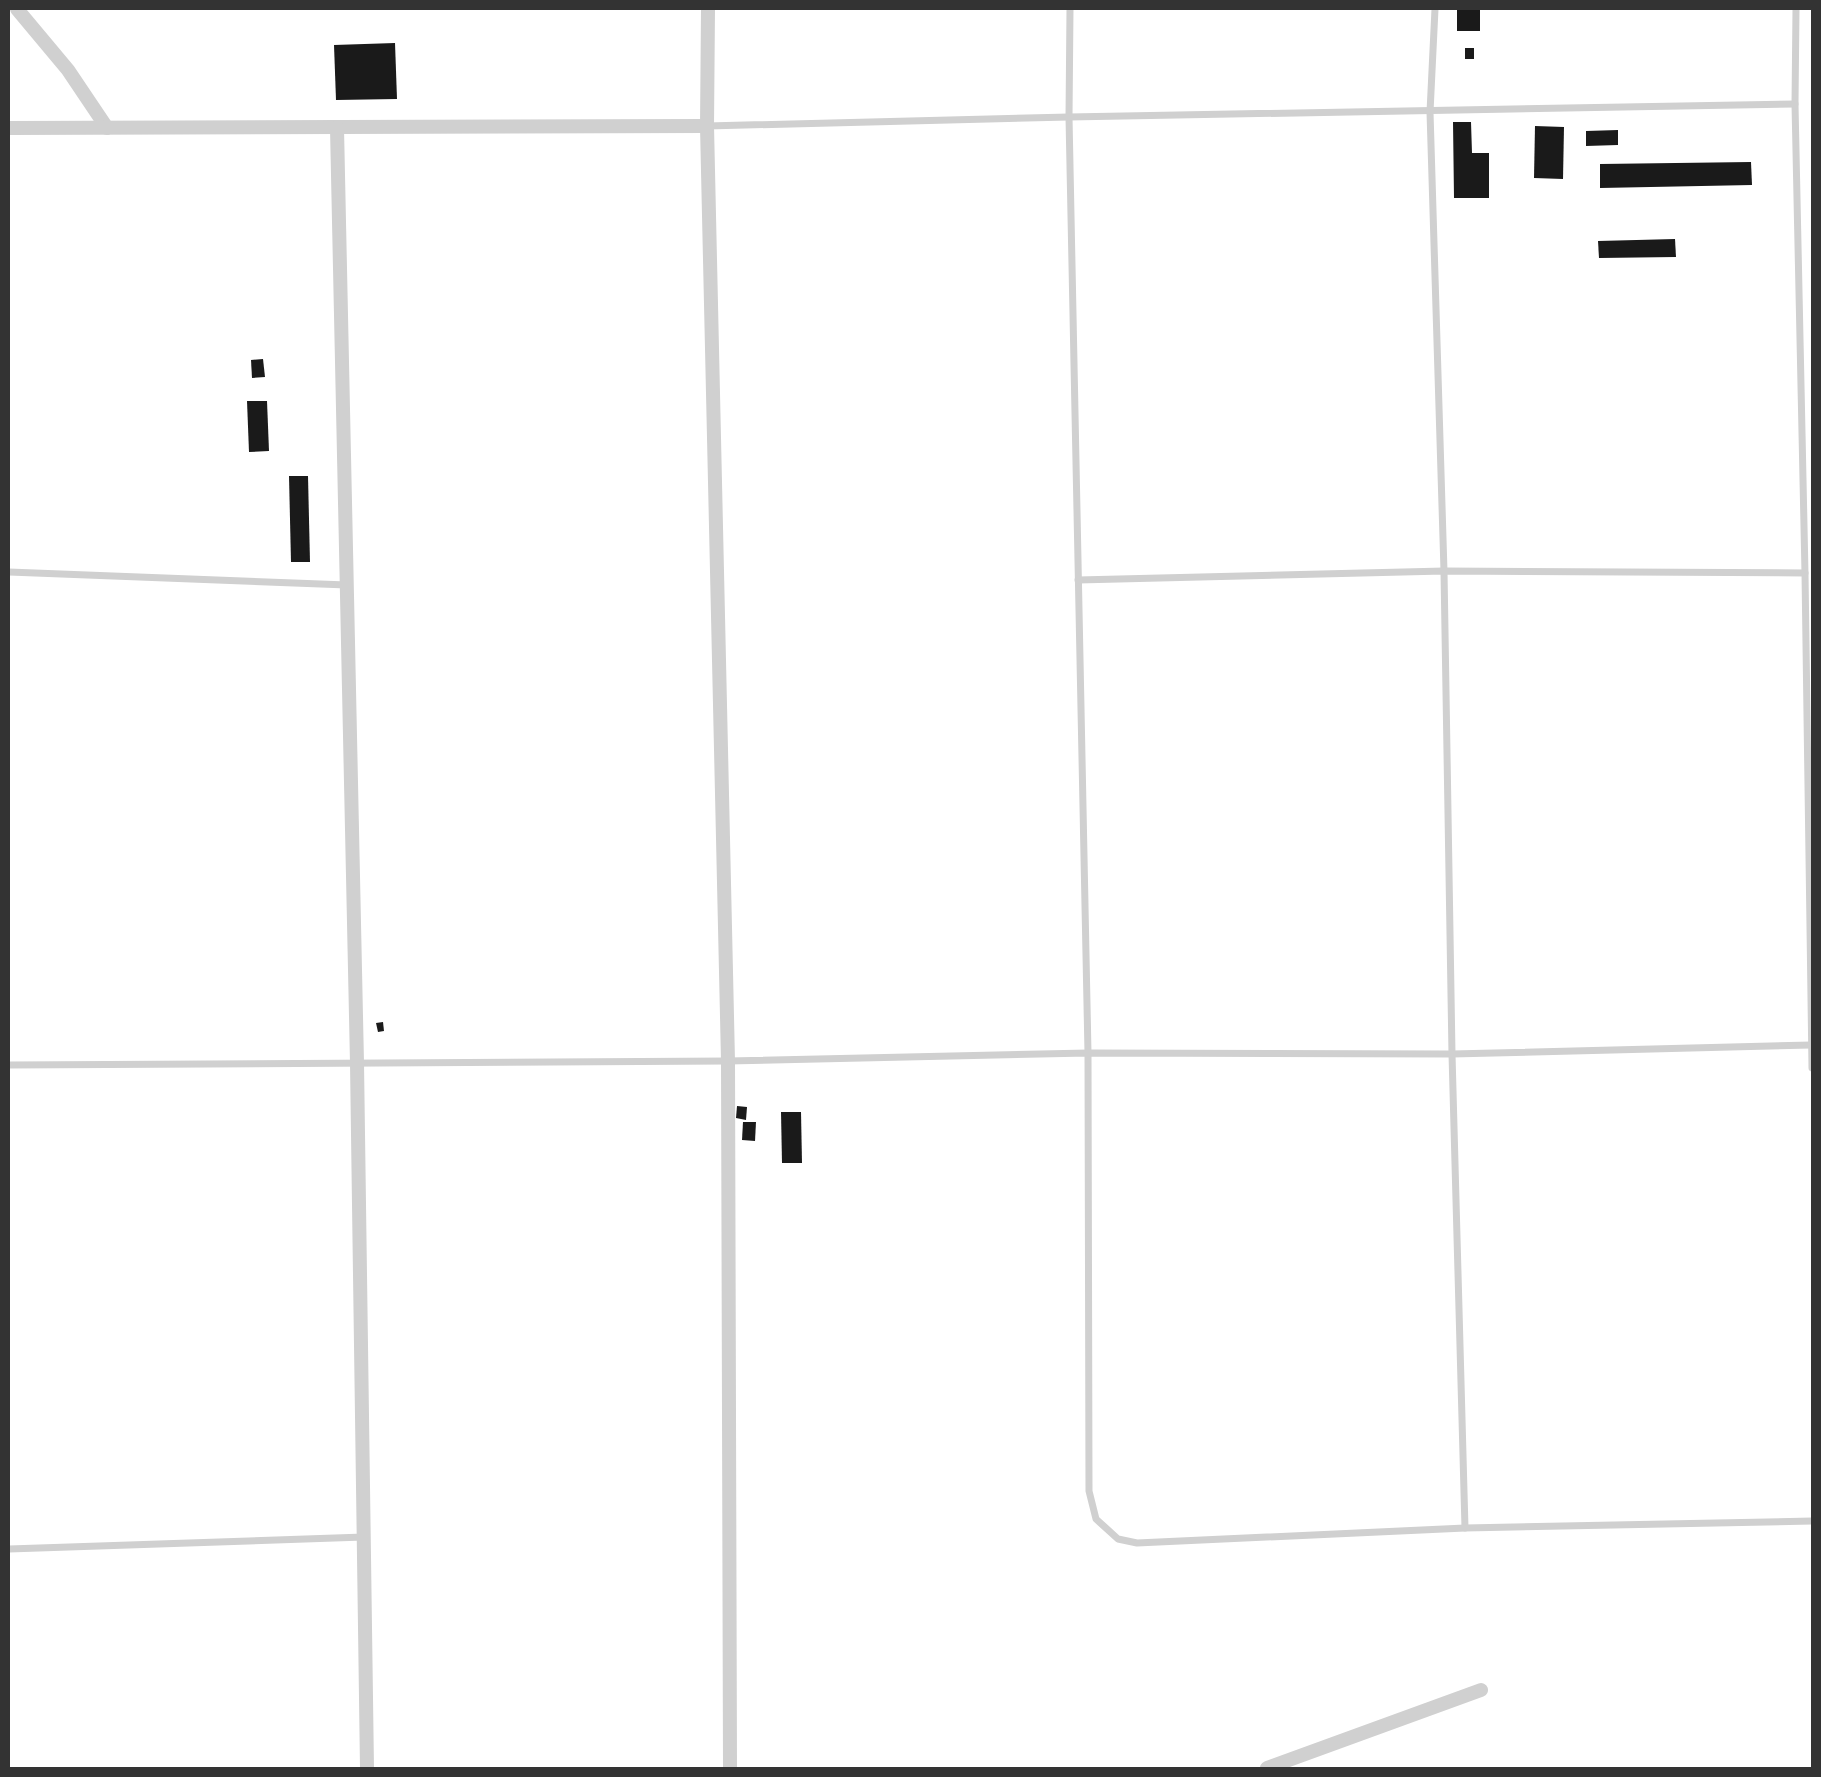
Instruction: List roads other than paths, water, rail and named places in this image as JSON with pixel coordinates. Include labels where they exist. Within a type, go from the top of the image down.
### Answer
[{"type":"street","points":[[17,9],[68,70],[106,128]]},
{"type":"street","points":[[708,9],[707,126],[728,1061],[730,1768]]},
{"type":"street","points":[[9,128],[707,126]]},
{"type":"street","points":[[337,128],[356,1063],[367,1768]]},
{"type":"street","points":[[1267,1768],[1482,1690]]},
{"type":"lane","points":[[1070,9],[1069,117],[1088,1053],[1089,1491],[1096,1519],[1118,1539],[1137,1543],[1465,1528],[1812,1521]]},
{"type":"lane","points":[[1435,9],[1430,112],[1444,571],[1452,1054],[1465,1528]]},
{"type":"lane","points":[[1796,9],[1795,104],[1805,573],[1812,1068]]},
{"type":"lane","points":[[707,126],[1069,117],[1795,104]]},
{"type":"lane","points":[[1078,580],[1444,571],[1805,573]]},
{"type":"lane","points":[[9,572],[346,586]]},
{"type":"lane","points":[[9,1065],[728,1061],[1088,1053],[1452,1054],[1812,1045]]},
{"type":"lane","points":[[9,1549],[364,1537]]}]
